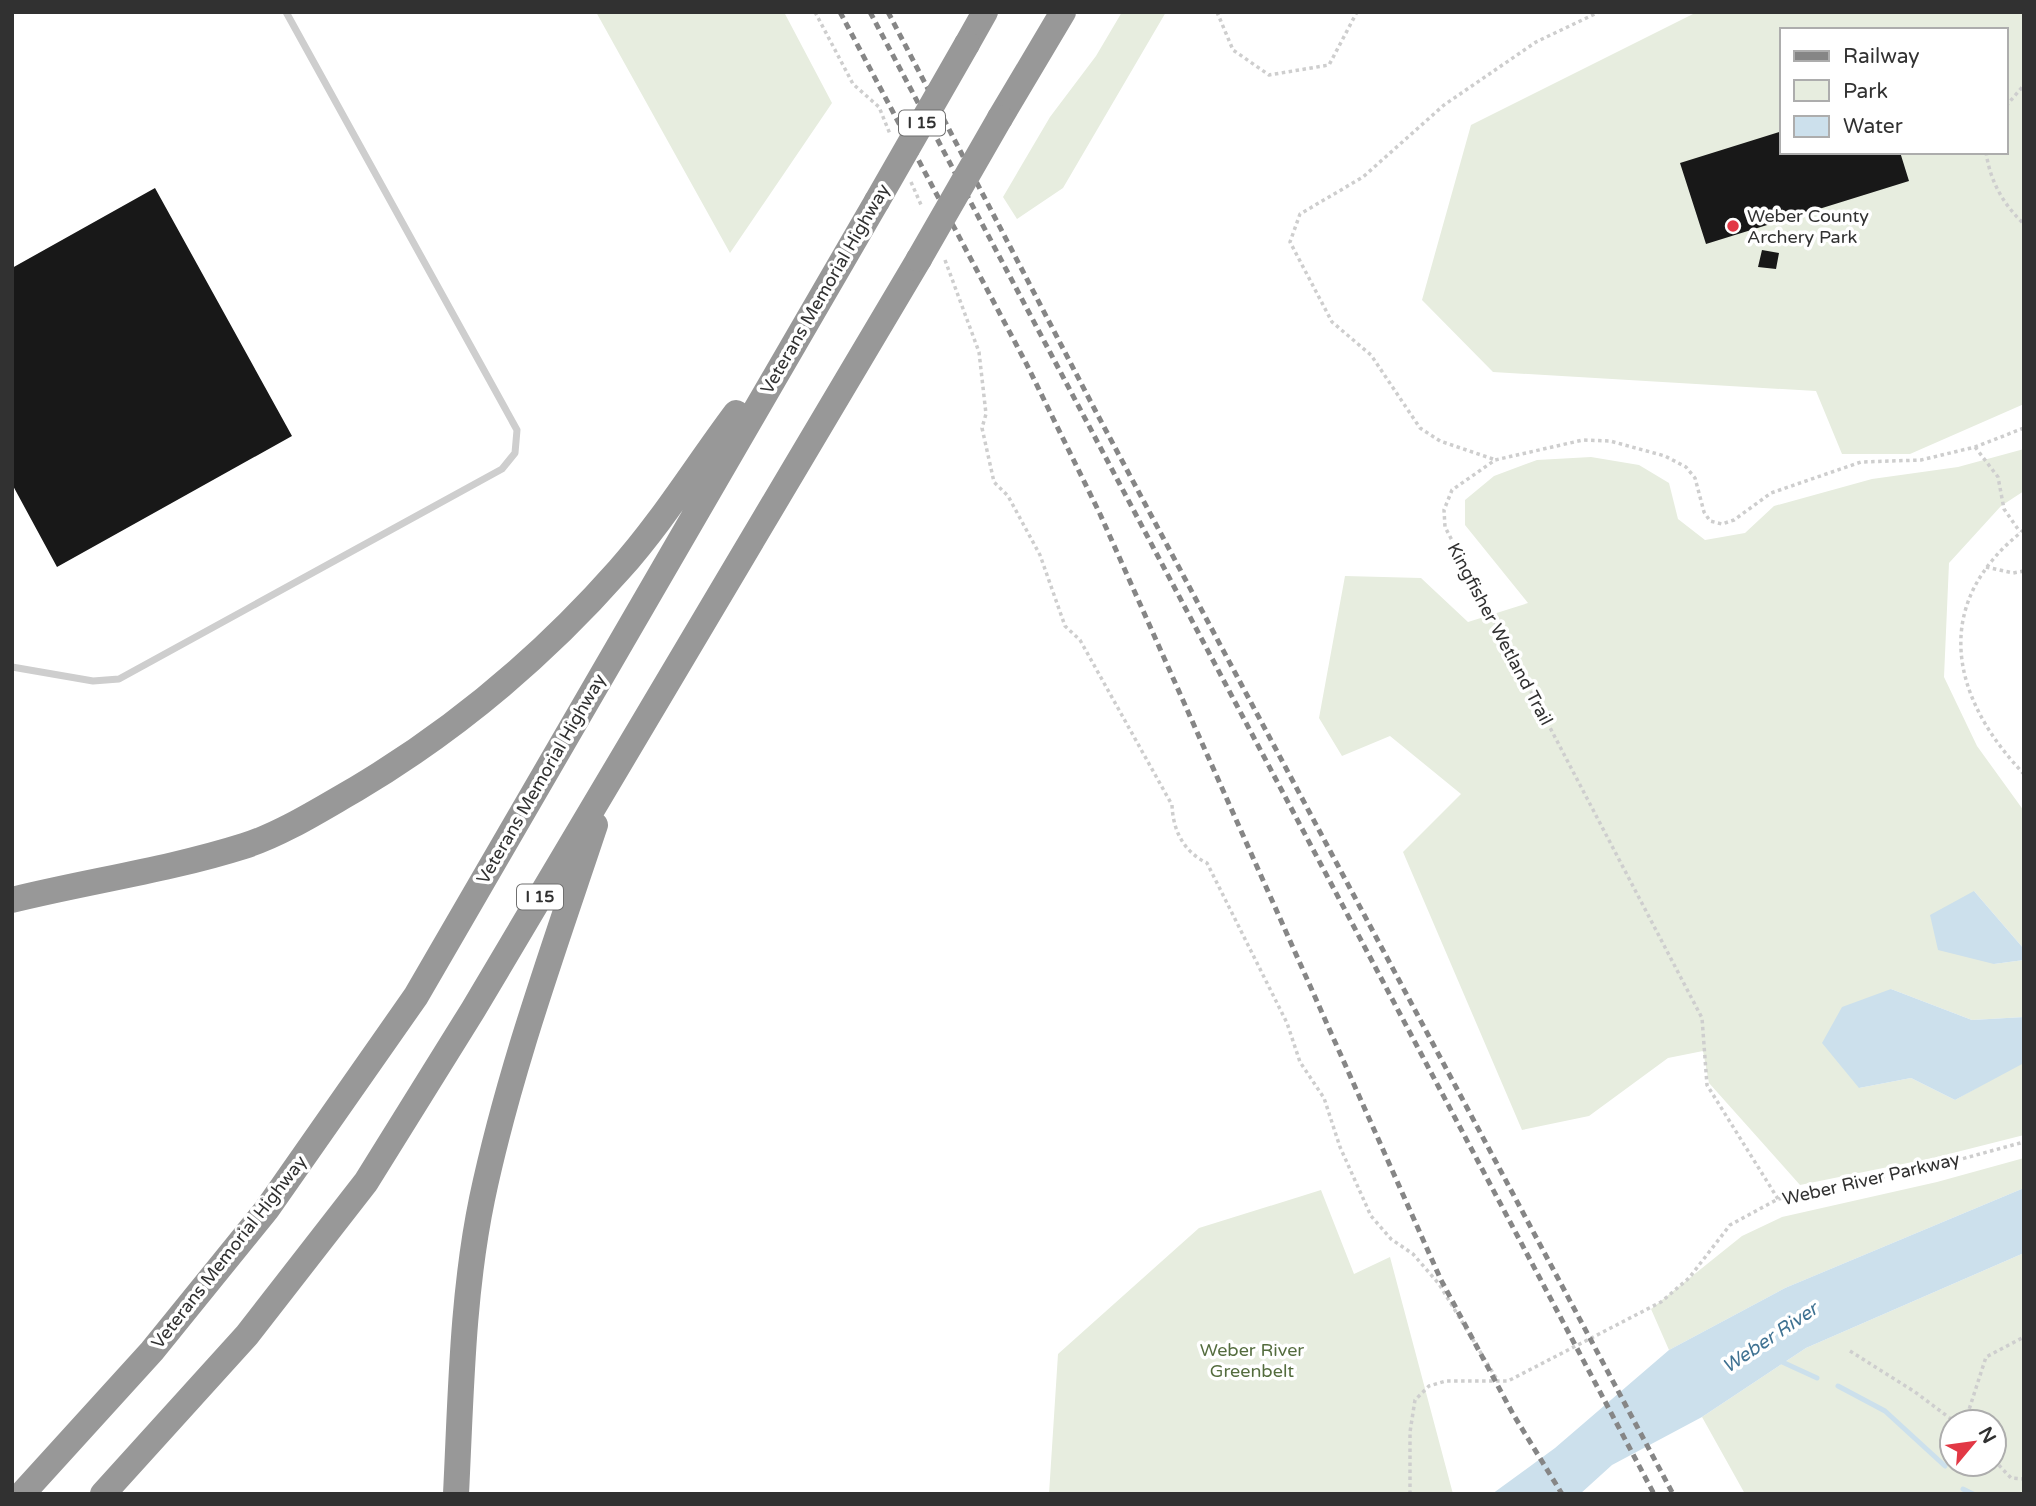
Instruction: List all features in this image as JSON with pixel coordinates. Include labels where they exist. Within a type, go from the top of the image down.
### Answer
[{"type":"highway","name":"Veterans Memorial Highway","points":[[22,1494],[152,1351],[267,1209],[416,996],[985,12]]},
{"type":"highway","name":"I 15","points":[[103,1494],[247,1335],[366,1182],[473,1010],[612,774],[930,254],[1000,118],[1063,12]]},
{"type":"highway","points":[[12,900],[167,867],[246,846],[323,808],[392,767],[455,723],[517,672],[621,568],[808,317]]},
{"type":"highway","points":[[456,1494],[465,1307],[482,1201],[503,1109],[612,774]]},
{"type":"lane","points":[[12,667],[93,681],[119,679],[502,469],[515,453],[518,443],[517,430],[286,12]]},
{"type":"path","points":[[815,12],[853,84],[879,107],[895,146]]},
{"type":"path","points":[[1217,12],[1233,50],[1269,75],[1329,65],[1357,12]]},
{"type":"path","points":[[1494,460],[1440,441],[1420,428],[1371,355],[1332,322],[1290,242],[1300,214],[1363,177],[1444,105],[1536,42],[1599,12]]},
{"type":"path","points":[[2008,104],[2024,85]]},
{"type":"path","points":[[1987,154],[1994,183],[2008,209],[2024,224]]},
{"type":"path","points":[[907,171],[923,210]]},
{"type":"path","points":[[930,254],[979,352],[986,414],[982,428],[994,482],[1008,496],[1040,555],[1065,626],[1080,640],[1172,805],[1172,822],[1189,854],[1207,863],[1287,1023],[1300,1062],[1325,1098],[1340,1147],[1371,1216],[1391,1239],[1413,1254],[1439,1284],[1498,1381]]},
{"type":"path","name":"Kingfisher Wetland Trail","points":[[1778,1199],[1707,1085],[1702,1018],[1445,527],[1444,510],[1452,490],[1494,460],[1583,440],[1610,441],[1665,456],[1686,467],[1695,478],[1703,512],[1710,521],[1722,524],[1770,493],[1861,462],[1921,460],[1975,447],[2024,428]]},
{"type":"path","points":[[1975,447],[1998,477],[2004,509],[2022,531],[1986,567],[1967,599],[1961,618],[1961,662],[1976,707],[1990,733],[2024,774]]},
{"type":"path","points":[[1986,567],[2013,573],[2024,571]]},
{"type":"path","name":"Weber River Parkway","points":[[1410,1494],[1410,1432],[1415,1400],[1429,1386],[1446,1381],[1508,1381],[1661,1302],[1689,1278],[1730,1225],[1778,1199],[1932,1167],[2024,1142]]},
{"type":"path","points":[[1970,1408],[1986,1357],[2024,1337]]},
{"type":"path","points":[[1850,1351],[1915,1391],[1938,1409]]},
{"type":"green space","points":[[596,12],[784,12],[832,103],[730,253]]},
{"type":"green space","points":[[1122,12],[1166,12],[1063,188],[1017,219],[1003,197],[1050,117],[1096,56]]},
{"type":"green space","name":"Weber County Archery Park","points":[[1697,12],[2024,12],[2024,404],[1910,454],[1842,454],[1816,391],[1493,372],[1422,300],[1471,125]]},
{"type":"green space","points":[[2024,449],[2024,491],[2001,506],[1949,563],[1944,677],[1977,746],[2024,811],[2024,949],[1974,891],[1994,964],[2024,960],[2024,1017],[1972,1020],[1891,989],[1859,1088],[1911,1078],[1955,1100],[2023,1062],[2024,1135],[1937,1157],[1800,1185],[1709,1083],[1703,1051],[1668,1058],[1589,1116],[1522,1130],[1403,852],[1461,794],[1390,736],[1342,756],[1319,718],[1345,576],[1421,578],[1468,622],[1528,603],[1465,525],[1465,500],[1494,476],[1537,460],[1591,457],[1639,465],[1669,483],[1678,519],[1705,540],[1745,533],[1774,506],[1872,479],[1958,467]]},
{"type":"green space","points":[[2024,1158],[2024,1188],[1785,1288],[1669,1350],[1651,1309],[1742,1236],[1782,1217],[1937,1182]]},
{"type":"green space","name":"Weber River Greenbelt","points":[[1321,1190],[1354,1274],[1390,1257],[1453,1494],[1049,1494],[1058,1354],[1199,1228]]},
{"type":"green space","points":[[2024,1253],[2024,1494],[1745,1494],[1702,1417],[1806,1348]]},
{"type":"water","points":[[1974,891],[2024,949],[2024,960],[1994,964],[1938,950],[1930,915]]},
{"type":"water","points":[[1891,989],[1972,1020],[2024,1017],[2024,1063],[1955,1100],[1911,1078],[1859,1088],[1822,1043],[1842,1007]]},
{"type":"water","name":"Weber River","points":[[2024,1188],[2024,1253],[1806,1348],[1702,1417],[1612,1465],[1580,1494],[1492,1494],[1555,1448],[1669,1350],[1785,1288]]},
{"type":"building","points":[[1780,132],[1780,154],[1901,154],[1909,181],[1706,244],[1680,163]]},
{"type":"building","points":[[155,188],[292,436],[57,567],[12,484],[12,268]]},
{"type":"building","points":[[1762,250],[1779,253],[1776,269],[1758,267]]},
{"type":"waterway","points":[[1780,1361],[1817,1378]]},
{"type":"waterway","points":[[1838,1386],[1885,1411],[1938,1460]]},
{"type":"waterway","points":[[1963,1489],[1973,1494]]},
{"type":"railway","points":[[840,12],[1026,363],[1100,514],[1441,1280],[1513,1414],[1562,1494]]},
{"type":"railway","points":[[870,12],[1654,1494]]},
{"type":"railway","points":[[888,12],[1095,410],[1673,1494]]},
{"type":"place","name":"Weber County Archery Park","points":[[1733,226]]}]
